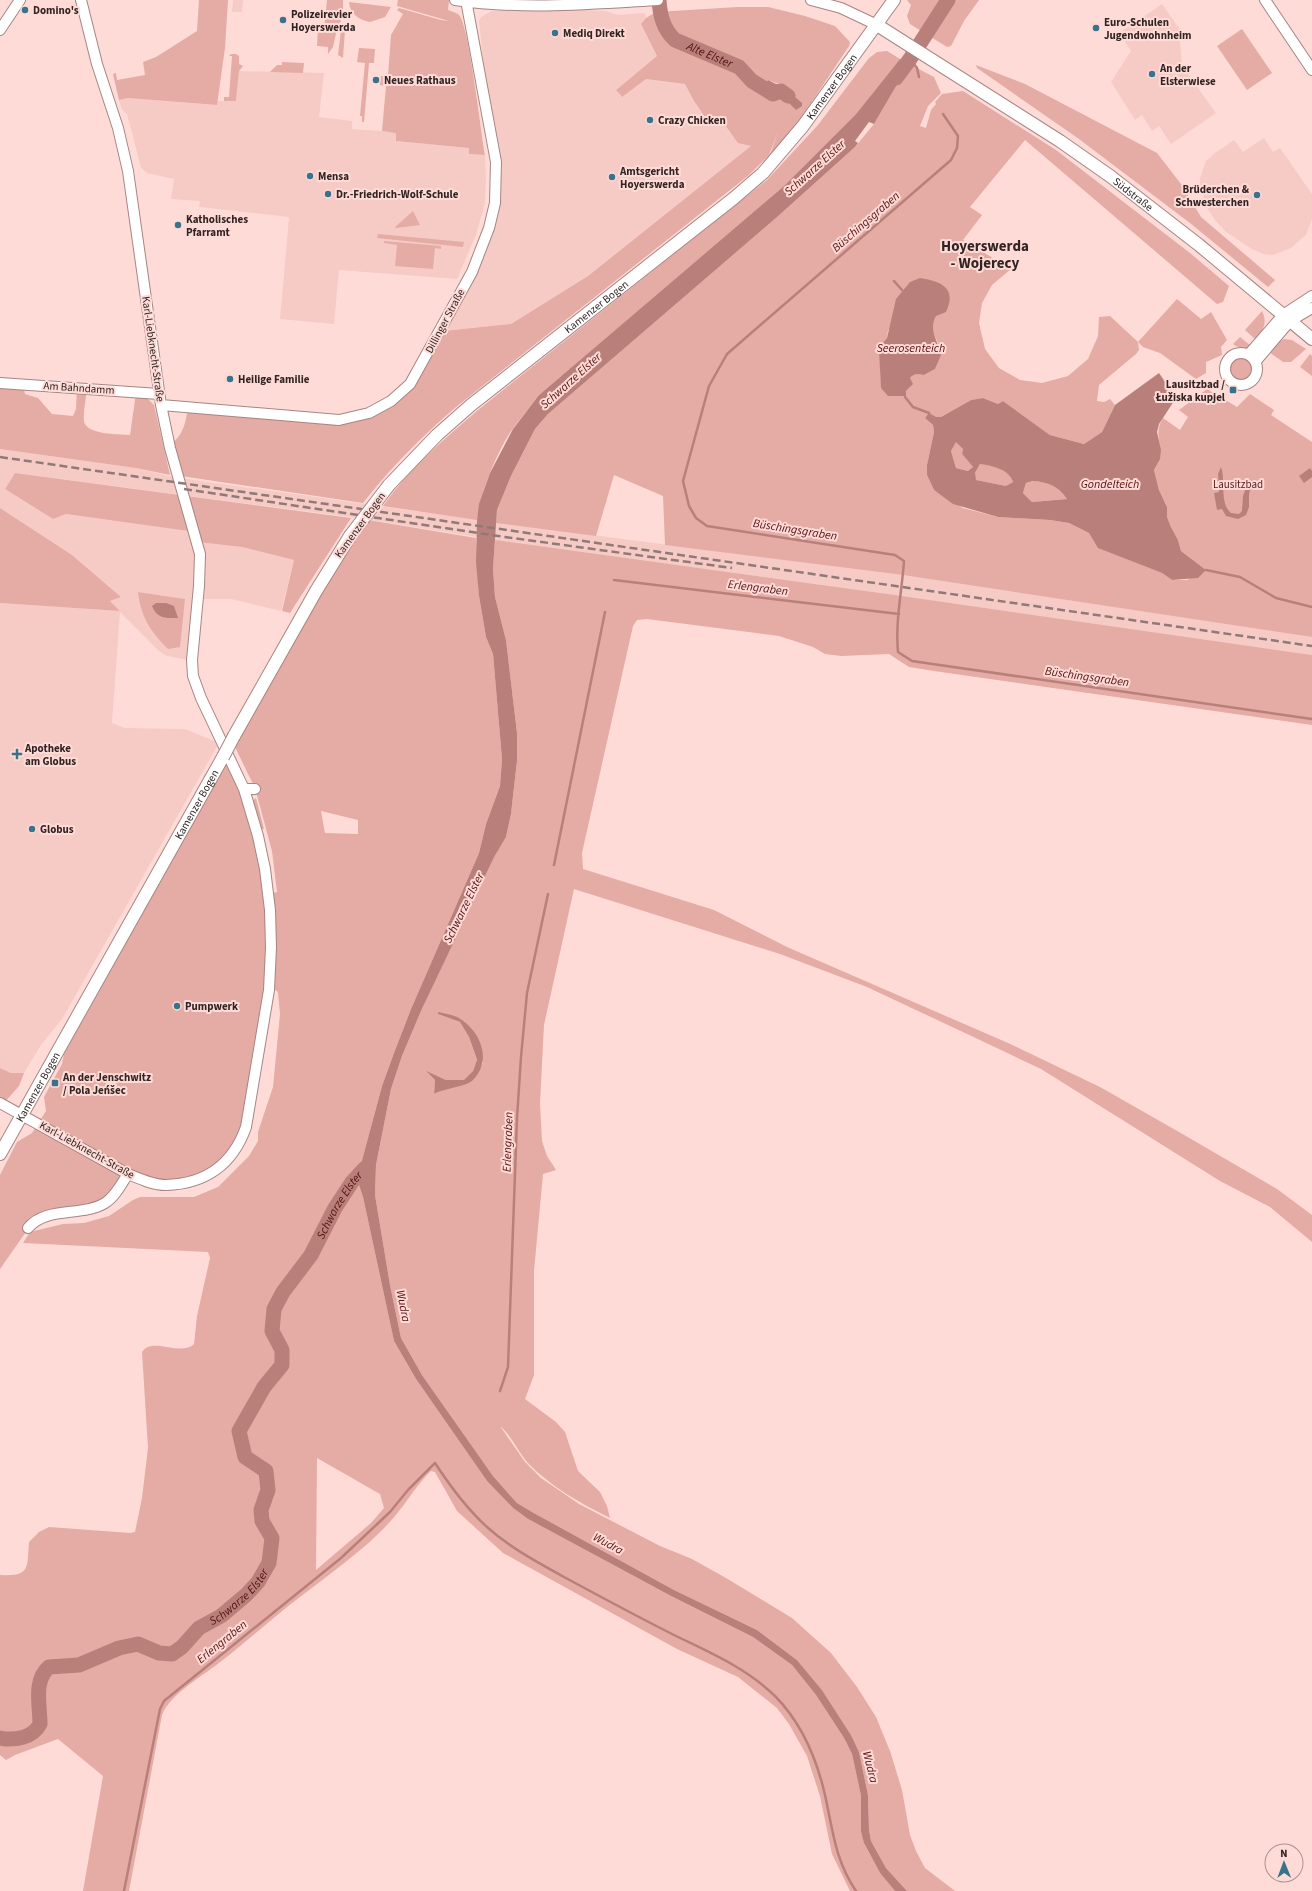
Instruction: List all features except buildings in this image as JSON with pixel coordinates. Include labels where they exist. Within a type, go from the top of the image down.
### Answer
[{"type":"main road","name":"Kamenzer Bogen","points":[[0,1154],[316,591],[350,536],[389,485],[437,435],[471,405],[734,198],[763,173],[803,126],[894,0]]},
{"type":"main road","name":"Südstraße","points":[[877,24],[942,64],[1060,141],[1110,176],[1199,245],[1312,339]]},
{"type":"street","points":[[0,30],[20,0]]},
{"type":"street","name":"Karl-Liebknecht-Straße","points":[[0,1103],[128,1174],[146,1182],[166,1185],[191,1182],[211,1173],[225,1163],[236,1148],[246,1127],[269,990],[271,947],[270,910],[265,869],[258,836],[244,789],[201,698],[193,676],[192,660],[199,586],[200,554],[170,448],[161,405],[130,176],[81,0]]},
{"type":"street","points":[[455,0],[525,5],[574,5],[658,0]]},
{"type":"street","points":[[811,0],[841,8],[877,24]]},
{"type":"street","points":[[1265,0],[1312,70]]},
{"type":"street","name":"Dillinger Straße","points":[[161,405],[339,420],[369,413],[391,401],[410,384],[472,272],[490,228],[495,203],[496,162],[467,1]]},
{"type":"street","points":[[1252,358],[1286,318],[1312,296]]},
{"type":"street","points":[[1286,318],[1312,308]]},
{"type":"street","name":"Am Bahndamm","points":[[0,383],[159,394]]},
{"type":"street","points":[[244,789],[255,788]]},
{"type":"street","points":[[28,1228],[35,1220],[45,1216],[89,1209],[106,1202],[118,1189],[128,1174]]},
{"type":"shaded area","points":[[233,0],[243,0],[242,12],[232,12]]},
{"type":"shaded area","name":"An der Elsterwiese","points":[[1162,4],[1179,28],[1182,66],[1216,113],[1171,144],[1159,126],[1152,131],[1142,115],[1135,120],[1111,82],[1131,51],[1119,33]]},
{"type":"shaded area","points":[[491,11],[606,11],[618,15],[645,13],[646,18],[641,24],[657,56],[616,90],[621,97],[646,79],[685,84],[694,101],[709,123],[725,125],[738,142],[751,146],[588,276],[511,324],[444,331],[486,251],[495,226],[501,199],[501,161],[487,97],[479,21],[481,17]]},
{"type":"shaded area","name":"Dr.-Friedrich-Wolf-Schule","points":[[239,71],[324,73],[319,117],[352,121],[352,129],[396,132],[396,141],[470,148],[469,154],[485,155],[485,203],[476,235],[457,279],[339,270],[334,324],[280,319],[289,217],[199,207],[200,201],[171,199],[174,179],[147,173],[141,168],[127,114],[122,110],[119,100],[128,98],[217,105],[217,101],[236,101]]},
{"type":"shaded area","name":"Brüderchen & Schwesterchen","points":[[1264,138],[1273,152],[1280,148],[1312,194],[1312,219],[1306,235],[1291,248],[1273,255],[1263,254],[1252,249],[1226,232],[1207,208],[1200,185],[1200,178],[1206,161],[1215,153],[1234,140],[1243,152]]},
{"type":"shaded area","points":[[0,449],[136,468],[173,477],[515,525],[910,576],[1312,637],[1312,655],[895,595],[507,542],[365,519],[15,473],[5,489],[53,519],[66,514],[195,532],[198,542],[242,547],[294,560],[281,611],[231,599],[198,599],[188,660],[167,656],[159,651],[120,612],[112,723],[125,728],[185,729],[219,743],[62,1019],[41,1045],[24,1073],[11,1073],[0,1068],[0,603],[120,611],[110,601],[121,597],[72,555],[0,508]],"holes":[[[138,592],[184,599],[180,647]]]},
{"type":"green space","points":[[199,0],[228,0],[225,48],[217,105],[128,98],[119,100],[113,74],[116,73],[117,80],[145,75],[143,62],[156,57],[197,31]]},
{"type":"green space","points":[[327,0],[343,0],[343,16],[337,29],[333,47],[328,54],[328,47],[317,46],[318,28],[324,28]]},
{"type":"green space","points":[[398,0],[449,0],[448,10],[459,15],[463,23],[471,58],[485,155],[469,154],[469,148],[396,141],[396,133],[382,131],[386,86],[380,85],[381,76],[388,76],[391,35],[403,14],[397,10],[399,8],[449,21],[397,6]]},
{"type":"green space","points":[[907,0],[979,0],[964,21],[951,46],[947,47],[910,24],[907,16],[911,5]]},
{"type":"green space","points":[[349,2],[391,7],[385,17],[370,22],[362,20],[356,16],[351,10]]},
{"type":"green space","points":[[738,7],[768,7],[805,16],[835,26],[850,42],[849,46],[797,124],[770,155],[778,131],[769,155],[749,175],[456,407],[407,452],[363,503],[181,476],[171,444],[182,431],[187,415],[188,403],[350,416],[392,401],[444,331],[511,324],[588,276],[751,146],[738,143],[725,125],[709,123],[694,101],[685,84],[646,79],[622,97],[616,90],[657,56],[641,24],[646,18],[656,12]],"holes":[[[669,34],[675,39],[740,66],[753,81],[767,90],[752,82],[739,68],[675,40]],[[768,80],[779,84],[796,109],[783,97],[772,96],[769,93],[774,85],[764,86]]]},
{"type":"green space","points":[[1242,29],[1272,73],[1247,90],[1217,46]]},
{"type":"green space","points":[[341,30],[345,30],[343,58],[338,55]]},
{"type":"green space","points":[[359,48],[375,49],[374,63],[369,63],[364,122],[362,122],[362,116],[360,116],[365,63],[357,62]]},
{"type":"green space","points":[[887,51],[900,59],[856,114],[784,186],[539,395],[514,427],[496,459],[486,484],[477,520],[383,506],[415,467],[478,410],[767,180],[818,125],[869,58],[877,52]]},
{"type":"green space","points":[[231,54],[236,54],[239,56],[239,64],[243,66],[239,71],[236,101],[224,101],[224,97],[229,97],[232,56],[229,56]]},
{"type":"green space","points":[[282,62],[304,63],[303,73],[270,72],[277,65],[282,65]]},
{"type":"green space","name":"Lausitzbad","points":[[909,64],[934,77],[941,93],[928,106],[920,126],[926,128],[931,110],[936,104],[935,102],[942,94],[963,91],[1056,150],[1190,253],[1229,286],[1223,302],[1217,304],[1025,140],[970,207],[982,215],[963,240],[1011,269],[992,285],[982,303],[979,323],[985,349],[999,368],[1020,380],[1042,383],[1068,376],[1088,359],[1098,336],[1099,317],[1110,316],[1138,342],[1139,350],[1099,385],[1097,401],[1104,402],[1110,399],[1115,405],[1102,432],[1084,444],[1050,435],[1003,401],[998,404],[983,398],[971,400],[941,417],[925,418],[933,425],[934,432],[927,465],[927,475],[934,490],[963,508],[998,517],[1050,520],[1069,523],[1089,533],[1099,548],[1162,573],[1172,580],[1187,580],[1206,570],[1181,551],[1178,540],[1167,517],[1167,507],[1159,490],[1154,470],[1160,455],[1158,431],[1160,424],[1163,418],[1180,430],[1188,417],[1179,410],[1207,389],[1237,407],[1250,394],[1274,410],[1271,415],[1312,442],[1312,637],[903,575],[665,545],[663,496],[614,475],[596,536],[496,523],[497,510],[511,476],[535,429],[548,414],[776,218],[855,147],[874,124]],"holes":[[[936,315],[932,328],[940,351],[935,369],[924,375],[913,375],[910,378],[911,386],[906,391],[906,396],[894,396],[881,388],[880,346],[887,338],[888,330]]]},
{"type":"green space","points":[[976,65],[1025,84],[1157,153],[1181,184],[1201,217],[1275,280],[1268,287],[1190,223],[1079,139],[977,68]]},
{"type":"green space","points":[[413,211],[420,225],[395,227]]},
{"type":"green space","points":[[378,234],[464,242],[463,247],[377,238]]},
{"type":"green space","points":[[384,241],[441,246],[441,249],[435,248],[433,269],[395,266],[397,245],[384,243]]},
{"type":"green space","points":[[1177,299],[1201,319],[1211,312],[1227,340],[1221,347],[1222,355],[1206,362],[1206,373],[1196,379],[1160,353],[1143,347],[1138,342]]},
{"type":"green space","points":[[1262,311],[1265,323],[1256,340],[1245,330]]},
{"type":"green space","points":[[1240,337],[1251,346],[1242,348],[1233,344]]},
{"type":"green space","points":[[1284,339],[1292,340],[1306,349],[1291,362],[1283,362],[1269,352],[1277,343]]},
{"type":"green space","points":[[1310,354],[1312,356],[1312,376],[1300,367]]},
{"type":"green space","points":[[1241,358],[1249,361],[1252,369],[1249,377],[1241,380],[1233,377],[1230,369],[1233,361]]},
{"type":"green space","points":[[0,387],[24,390],[25,394],[38,398],[52,414],[73,416],[76,409],[77,389],[87,389],[84,409],[84,421],[86,426],[90,429],[111,434],[130,435],[136,393],[148,399],[154,405],[170,475],[136,468],[0,449]]},
{"type":"green space","points":[[956,441],[963,449],[962,454],[973,467],[968,471],[956,468],[951,451]]},
{"type":"green space","points":[[980,464],[995,467],[1004,471],[1013,482],[1006,486],[975,480],[975,473]]},
{"type":"green space","points":[[15,473],[351,518],[290,613],[282,611],[294,560],[242,547],[198,542],[195,532],[66,514],[53,519],[5,489]]},
{"type":"green space","points":[[1034,481],[1044,482],[1057,488],[1067,499],[1032,502],[1023,493],[1026,483]]},
{"type":"green space","points":[[0,508],[72,555],[121,597],[110,601],[120,611],[0,603]]},
{"type":"green space","points":[[362,519],[476,538],[479,596],[486,637],[493,654],[502,759],[500,786],[486,824],[479,853],[411,1009],[394,1053],[382,1086],[361,1164],[350,1181],[358,1182],[363,1197],[394,1341],[416,1379],[487,1481],[513,1508],[528,1519],[671,1596],[753,1637],[792,1665],[816,1695],[844,1738],[852,1754],[861,1796],[864,1843],[880,1873],[895,1891],[850,1891],[832,1854],[820,1796],[807,1756],[789,1724],[777,1708],[738,1677],[677,1649],[503,1553],[457,1511],[435,1472],[431,1471],[421,1481],[395,1516],[374,1538],[350,1559],[289,1605],[226,1658],[185,1688],[171,1701],[162,1715],[129,1891],[83,1891],[103,1776],[58,1739],[15,1755],[6,1760],[0,1755],[0,1575],[10,1575],[22,1572],[27,1564],[29,1542],[39,1532],[49,1527],[130,1533],[135,1532],[142,1498],[148,1448],[142,1352],[153,1346],[182,1348],[194,1344],[197,1316],[210,1258],[208,1252],[23,1243],[30,1232],[63,1224],[84,1223],[109,1216],[140,1197],[194,1197],[218,1187],[249,1156],[258,1141],[258,1132],[273,1087],[280,1014],[278,992],[273,988],[275,910],[273,893],[277,892],[272,851],[255,788],[233,743]],"holes":[[[321,811],[358,820],[358,834],[325,833]],[[317,1458],[380,1494],[384,1508],[371,1523],[316,1570]]]},
{"type":"green space","points":[[495,540],[895,595],[1312,655],[1312,725],[909,667],[889,654],[841,656],[825,654],[813,647],[779,636],[647,619],[637,620],[633,626],[582,853],[583,869],[714,910],[787,947],[1008,1043],[1100,1087],[1277,1189],[1312,1215],[1312,1242],[1270,1207],[1220,1181],[1041,1069],[867,987],[780,954],[574,889],[544,1025],[540,1103],[542,1141],[547,1156],[556,1170],[543,1174],[534,1271],[534,1375],[525,1399],[556,1422],[565,1432],[578,1471],[600,1492],[607,1506],[610,1518],[577,1500],[546,1480],[528,1463],[508,1434],[500,1426],[525,1462],[541,1478],[579,1504],[660,1546],[692,1559],[726,1578],[792,1618],[831,1653],[857,1687],[876,1717],[890,1751],[902,1790],[910,1835],[916,1851],[925,1868],[955,1891],[907,1891],[886,1868],[871,1841],[869,1830],[868,1795],[859,1752],[851,1735],[822,1690],[797,1660],[757,1630],[674,1590],[517,1503],[493,1476],[422,1375],[401,1338],[390,1285],[375,1195],[376,1165],[391,1089],[402,1056],[421,1011],[493,857],[506,837],[511,814],[517,761],[517,733],[506,640],[495,597],[493,569]],"holes":[[[438,1014],[461,1019],[483,1063],[471,1082],[442,1090],[434,1094],[435,1080],[427,1072],[446,1080],[465,1080],[473,1071],[477,1061],[469,1037],[460,1022]]]},
{"type":"green space","points":[[138,592],[185,599],[180,647],[168,649],[151,630],[141,609]]},
{"type":"green space","points":[[230,757],[258,836],[271,947],[242,1138],[211,1173],[165,1184],[127,1174],[101,1205],[35,1219],[0,1269],[0,1175],[17,1142],[32,1133],[46,1111],[44,1097],[62,1064],[64,1054]]},
{"type":"green space","points":[[256,798],[264,829],[261,829],[252,801]]},
{"type":"green space","points":[[0,1068],[11,1073],[24,1073],[19,1086],[4,1103],[0,1100]]},
{"type":"water","points":[[900,59],[909,64],[874,124],[869,122],[855,141],[858,143],[855,147],[776,218],[548,414],[535,429],[511,476],[497,510],[493,569],[495,597],[506,640],[517,733],[517,761],[511,814],[506,837],[494,857],[421,1011],[402,1056],[391,1089],[376,1165],[375,1195],[390,1285],[401,1338],[422,1375],[493,1476],[517,1503],[674,1590],[757,1630],[797,1660],[822,1690],[851,1735],[859,1752],[868,1795],[869,1830],[871,1841],[886,1868],[907,1891],[895,1891],[880,1873],[864,1843],[861,1831],[861,1796],[852,1754],[844,1738],[816,1695],[792,1665],[753,1637],[671,1596],[528,1519],[513,1508],[487,1481],[416,1379],[394,1341],[363,1197],[358,1182],[354,1186],[350,1181],[361,1164],[382,1086],[394,1053],[411,1009],[479,853],[486,824],[500,786],[502,759],[493,654],[486,637],[479,596],[476,562],[479,504],[490,473],[513,429],[539,395],[784,186],[856,114]]},
{"type":"water","points":[[768,80],[776,84],[780,84],[802,103],[802,106],[796,110],[783,97],[773,98],[769,93],[774,85],[770,90],[764,86]]},
{"type":"water","name":"Seerosenteich","points":[[920,278],[940,283],[948,291],[950,297],[946,312],[936,316],[933,326],[934,335],[941,355],[935,369],[924,375],[918,374],[910,378],[913,384],[906,391],[906,396],[888,396],[881,388],[880,346],[887,338],[896,299],[910,282]]},
{"type":"water","name":"Gondelteich","points":[[1159,373],[1176,398],[1159,424],[1157,432],[1161,450],[1160,459],[1154,470],[1159,490],[1167,507],[1167,517],[1178,540],[1181,551],[1206,570],[1198,578],[1172,580],[1162,573],[1098,548],[1089,533],[1069,523],[1050,520],[998,517],[953,504],[934,490],[927,475],[927,465],[934,432],[933,425],[925,418],[929,413],[936,417],[941,417],[971,400],[983,398],[998,404],[1003,401],[1050,435],[1084,444],[1102,432],[1115,405]],"holes":[[[956,442],[963,449],[962,454],[973,467],[968,471],[956,468],[951,451]],[[980,464],[990,466],[1004,471],[1013,482],[1006,486],[976,480],[975,473]],[[1033,481],[1043,482],[1056,488],[1067,499],[1032,502],[1023,493],[1026,483]]]},
{"type":"water","points":[[1221,467],[1225,503],[1227,509],[1231,513],[1239,514],[1242,511],[1243,496],[1248,482],[1253,480],[1249,494],[1249,507],[1246,515],[1238,519],[1226,516],[1222,509],[1217,510],[1214,493],[1219,492],[1218,474]]},
{"type":"water","points":[[1310,468],[1312,471],[1312,477],[1304,483],[1299,476]]},
{"type":"water","points":[[156,603],[166,603],[174,606],[178,618],[166,618],[159,616],[152,606]]},
{"type":"water","points":[[438,1012],[457,1017],[469,1026],[479,1040],[483,1057],[482,1065],[472,1081],[434,1094],[435,1080],[426,1071],[446,1080],[464,1080],[473,1071],[477,1060],[469,1037],[460,1022],[438,1014]]},
{"type":"waterway","name":"Alte Elster","points":[[659,0],[663,22],[675,40],[739,67],[752,81],[773,94],[781,91],[788,96]]},
{"type":"waterway","name":"Schwarze Elster","points":[[896,78],[948,0]]},
{"type":"waterway","name":"Büschingsgraben","points":[[910,59],[917,68],[919,77]]},
{"type":"waterway","name":"Büschingsgraben","points":[[943,114],[958,136],[957,148],[951,160],[727,354],[709,386],[683,481],[689,506],[696,518],[707,526],[895,555],[904,561],[898,618],[898,652],[912,661],[1312,719]]},
{"type":"waterway","points":[[894,281],[902,290]]},
{"type":"waterway","points":[[905,397],[913,407],[929,413]]},
{"type":"waterway","points":[[1206,570],[1240,577],[1276,598],[1312,607]]},
{"type":"waterway","name":"Erlengraben","points":[[614,580],[899,614]]},
{"type":"waterway","name":"Erlengraben","points":[[554,865],[605,612]]},
{"type":"waterway","name":"Erlengraben","points":[[500,1391],[508,1367],[517,1118],[527,993],[548,894]]},
{"type":"waterway","name":"Schwarze Elster","points":[[0,1738],[17,1739],[33,1733],[37,1729],[40,1724],[38,1694],[39,1686],[44,1673],[49,1667],[79,1665],[119,1648],[138,1644],[159,1653],[172,1654],[182,1647],[199,1628],[221,1616],[246,1595],[258,1582],[269,1563],[272,1538],[262,1521],[261,1510],[268,1490],[266,1471],[245,1457],[239,1431],[264,1387],[282,1365],[282,1350],[272,1331],[274,1309],[283,1292],[311,1255],[335,1208],[352,1182],[365,1168]]},
{"type":"waterway","points":[[124,1891],[160,1709],[164,1701],[341,1558],[390,1512],[408,1490],[435,1463],[472,1512],[487,1527],[514,1548],[544,1566],[662,1629],[729,1662],[753,1678],[776,1697],[794,1719],[813,1756],[822,1782],[839,1856],[843,1868],[856,1891]]},
{"type":"railway","points":[[0,457],[1312,646]]},
{"type":"railway","points":[[184,489],[505,537],[732,568]]},
{"type":"place","name":"Domino's","points":[[25,10]]},
{"type":"place","name":"Polizeirevier Hoyerswerda","points":[[283,20]]},
{"type":"place","name":"Euro-Schulen Jugendwohnheim","points":[[1096,28]]},
{"type":"place","name":"Mediq Direkt","points":[[555,33]]},
{"type":"place","name":"An der Elsterwiese","points":[[1152,74]]},
{"type":"place","name":"Neues Rathaus","points":[[376,80]]},
{"type":"place","name":"Crazy Chicken","points":[[650,120]]},
{"type":"place","name":"Mensa","points":[[310,176]]},
{"type":"place","name":"Amtsgericht Hoyerswerda","points":[[612,177]]},
{"type":"place","name":"Dr.-Friedrich-Wolf-Schule","points":[[328,194]]},
{"type":"place","name":"Brüderchen & Schwesterchen","points":[[1257,195]]},
{"type":"place","name":"Katholisches Pfarramt","points":[[178,225]]},
{"type":"place","name":"Heilige Familie","points":[[230,379]]},
{"type":"place","name":"Lausitzbad / Łužiska kupjel","points":[[1233,390]]},
{"type":"place","name":"Apotheke am Globus","points":[[17,754]]},
{"type":"place","name":"Globus","points":[[32,829]]},
{"type":"place","name":"Pumpwerk","points":[[177,1006]]},
{"type":"place","name":"An der Jenschwitz / Pola Jeńšec","points":[[55,1083]]},
{"type":"district","name":"Hoyerswerda - Wojerecy","points":[[985,254]]},
{"type":"water label","name":"Wudra","points":[[403,1306]]},
{"type":"water label","name":"Wudra","points":[[608,1544]]},
{"type":"water label","name":"Wudra","points":[[870,1767]]}]
